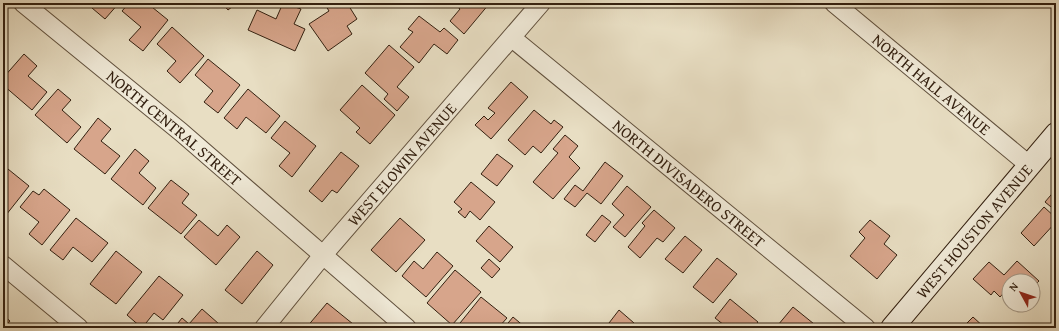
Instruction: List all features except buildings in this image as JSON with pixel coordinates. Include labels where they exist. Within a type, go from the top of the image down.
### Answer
[{"type":"main road","name":"WEST HOUSTON AVENUE","points":[[892,328],[1056,134]]},
{"type":"street","name":"NORTH CENTRAL STREET","points":[[23,3],[181,132],[406,328]]},
{"type":"street","name":"WEST ELOWIN AVENUE","points":[[264,328],[323,255],[541,3]]},
{"type":"street","name":"NORTH HALL AVENUE","points":[[834,3],[1029,165]]},
{"type":"street","name":"NORTH DIVISADERO STREET","points":[[512,38],[866,328]]},
{"type":"street","points":[[3,265],[79,328]]}]
